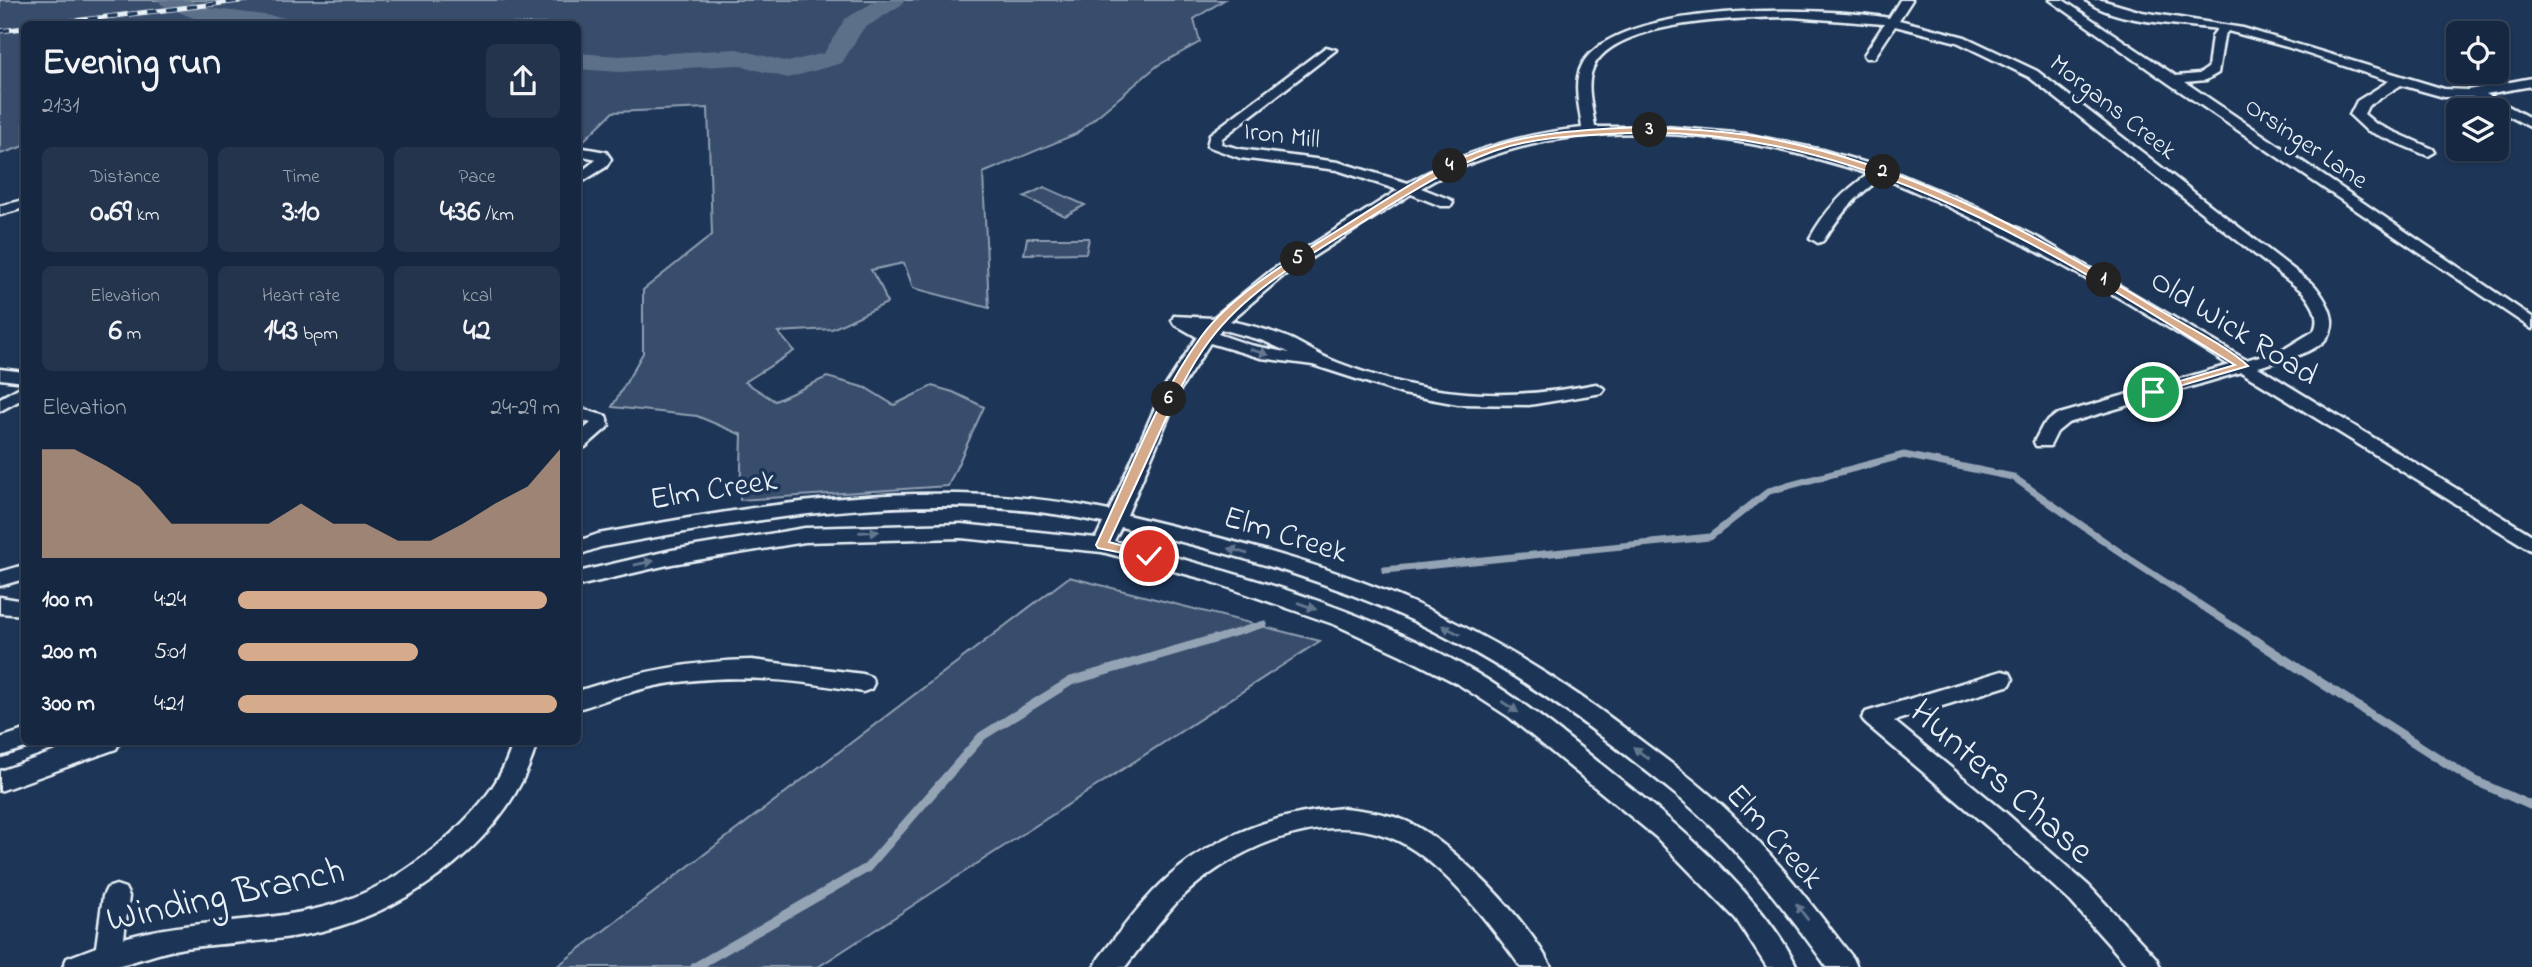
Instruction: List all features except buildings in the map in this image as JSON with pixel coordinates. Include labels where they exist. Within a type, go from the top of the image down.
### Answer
[{"type":"street","points":[[1870,55],[1906,0]]},
{"type":"street","name":"Orsinger Lane","points":[[2056,0],[2532,324]]},
{"type":"street","points":[[2092,0],[2116,9],[2225,27],[2261,36],[2444,93],[2474,93],[2532,82]]},
{"type":"street","name":"Morgans Creek","points":[[1589,131],[1584,80],[1589,62],[1605,42],[1641,26],[1686,16],[1766,11],[1846,14],[1892,21],[1965,40],[1994,52],[2033,74],[2309,289],[2324,309],[2327,319],[2323,332],[2313,344],[2062,419],[2049,429],[2043,442]]},
{"type":"street","points":[[2172,80],[2202,76],[2214,70],[2218,36],[2225,27]]},
{"type":"street","name":"Iron Mill","points":[[1330,50],[1215,138],[1214,146],[1228,152],[1322,163],[1410,189]]},
{"type":"street","points":[[2400,80],[2362,104],[2357,115],[2371,127],[2428,152]]},
{"type":"street","points":[[2474,93],[2532,124]]},
{"type":"street","name":"Old Wick Road","points":[[1102,545],[1175,388],[1206,337],[1246,298],[1284,268],[1444,168],[1494,148],[1552,135],[1589,131],[1686,131],[1750,137],[1801,147],[1882,172],[2008,228],[2105,281],[2532,544]]},
{"type":"street","points":[[581,151],[591,152],[604,159],[581,180]]},
{"type":"street","points":[[1818,238],[1829,215],[1842,199],[1882,172]]},
{"type":"street","points":[[1410,189],[1446,202]]},
{"type":"street","points":[[0,212],[21,205]]},
{"type":"street","points":[[1313,360],[1285,342],[1221,322],[1180,320],[1206,337],[1276,357],[1313,360],[1380,381],[1464,399],[1506,401],[1547,398],[1596,389]]},
{"type":"street","points":[[0,374],[21,377]]},
{"type":"street","points":[[0,406],[21,395]]},
{"type":"street","points":[[581,414],[600,420],[600,426],[581,441]]},
{"type":"street","name":"Elm Creek","points":[[581,547],[598,541],[729,517],[849,503],[900,500],[1039,505],[1230,548],[1358,590],[1433,620],[1556,690],[1702,801],[1778,880],[1843,967]]},
{"type":"street","name":"Elm Creek","points":[[581,578],[672,557],[805,535],[961,531],[1102,545],[1209,573],[1294,601],[1409,649],[1466,678],[1517,712],[1665,831],[1745,911],[1783,967]]},
{"type":"street","points":[[0,579],[21,573]]},
{"type":"street","points":[[0,605],[21,608]]},
{"type":"street","points":[[581,699],[642,679],[713,668],[803,671],[863,683]]},
{"type":"street","name":"Hunters Chase","points":[[2002,679],[1874,718],[1997,820],[2080,894],[2146,967]]},
{"type":"street","points":[[0,747],[21,740]]},
{"type":"street","points":[[0,781],[100,745]]},
{"type":"street","name":"Winding Branch","points":[[78,967],[110,955],[177,938],[317,920],[343,914],[386,895],[429,868],[488,814],[513,778],[524,745]]},
{"type":"street","points":[[1109,967],[1164,897],[1202,865],[1223,851],[1269,831],[1318,819],[1375,822],[1400,830],[1442,859],[1515,935],[1537,967]]},
{"type":"street","points":[[110,955],[116,896]]},
{"type":"shaded area","points":[[0,0],[1224,0],[1194,19],[1200,42],[1157,66],[1076,134],[983,173],[989,308],[913,288],[904,263],[871,270],[887,303],[832,329],[778,332],[794,351],[745,382],[775,401],[827,377],[866,388],[894,405],[932,386],[953,392],[984,407],[948,486],[740,500],[742,435],[697,416],[612,407],[643,353],[643,290],[712,235],[708,108],[613,112],[581,143],[581,21],[21,21],[21,147],[0,154]]},
{"type":"shaded area","points":[[1044,187],[1085,205],[1065,216],[1024,197]]},
{"type":"shaded area","points":[[1027,238],[1089,238],[1086,253],[1024,254]]},
{"type":"shaded area","points":[[1069,577],[1320,641],[818,967],[556,967]]},
{"type":"waterway","points":[[170,0],[203,15],[254,21]]},
{"type":"waterway","points":[[581,61],[619,64],[737,57],[788,70],[810,66],[833,58],[854,24],[893,0]]},
{"type":"waterway","points":[[1385,570],[1710,537],[1769,491],[1904,455],[2013,477],[2131,560],[2256,641]]},
{"type":"waterway","points":[[1208,641],[1264,624]]},
{"type":"waterway","points":[[695,967],[867,868],[982,736],[1071,681],[1214,639]]},
{"type":"waterway","points":[[2253,639],[2471,779],[2532,806]]},
{"type":"railway","points":[[73,21],[248,0]]},
{"type":"railway","points":[[0,31],[21,28]]},
{"type":"route","points":[[1149,556],[1102,545],[1175,388],[1206,337],[1246,298],[1284,268],[1432,174],[1494,148],[1552,135],[1601,130],[1638,130],[1698,132],[1780,142],[1845,159],[1932,192],[1984,215],[2105,281],[2243,366],[2153,392]]}]
